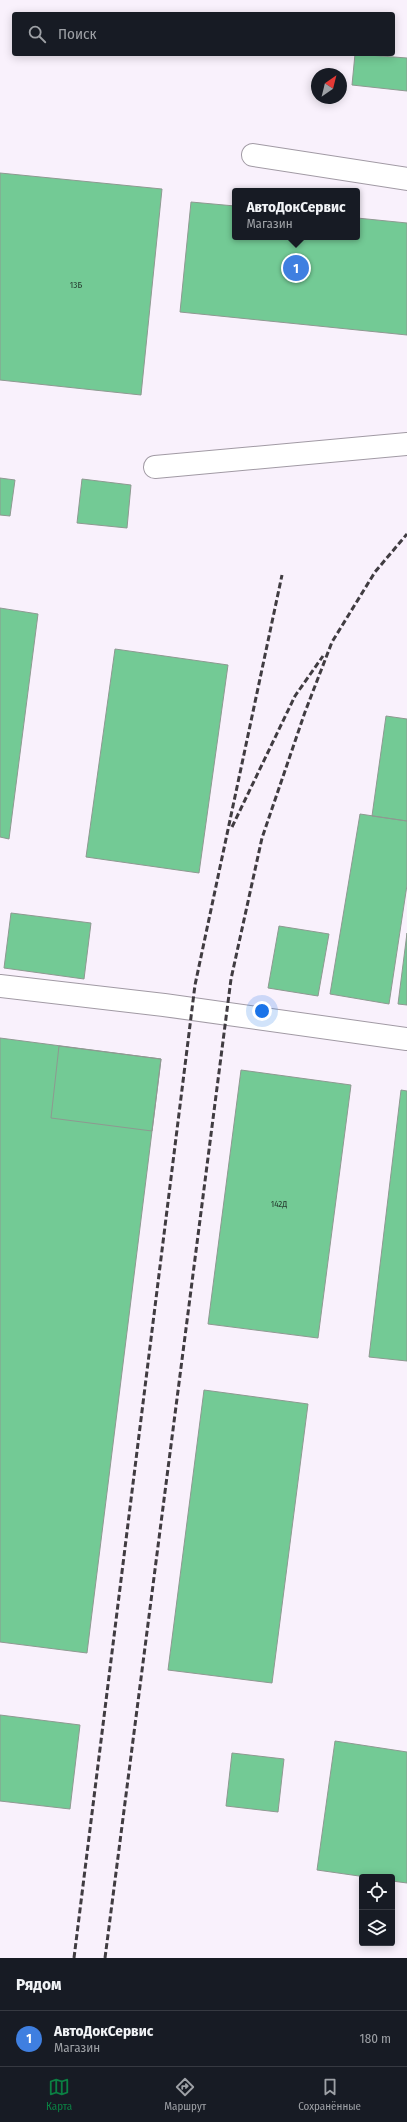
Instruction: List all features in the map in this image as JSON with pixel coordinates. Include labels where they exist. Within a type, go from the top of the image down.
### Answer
[{"type":"lane","points":[[253,155],[407,179]]},
{"type":"lane","points":[[155,467],[407,444]]},
{"type":"lane","points":[[0,986],[164,1005],[407,1039]]},
{"type":"building","points":[[355,56],[407,58],[407,91],[352,85]]},
{"type":"building","points":[[0,173],[162,189],[141,395],[0,380]]},
{"type":"building","points":[[191,202],[232,206],[232,240],[360,240],[360,218],[407,223],[407,335],[180,312]]},
{"type":"building","points":[[0,478],[15,480],[10,516],[0,515]]},
{"type":"building","points":[[82,479],[131,485],[127,528],[77,523]]},
{"type":"building","points":[[0,608],[38,614],[9,839],[0,837]]},
{"type":"building","points":[[115,649],[228,665],[199,873],[86,857]]},
{"type":"building","points":[[386,716],[407,719],[407,821],[372,816]]},
{"type":"building","points":[[360,814],[407,821],[407,885],[389,1004],[330,994]]},
{"type":"building","points":[[11,913],[91,923],[84,979],[4,968]]},
{"type":"building","points":[[279,926],[329,934],[318,996],[268,988]]},
{"type":"building","points":[[407,933],[407,1005],[398,1004]]},
{"type":"building","points":[[0,1038],[161,1059],[87,1653],[0,1642]]},
{"type":"building","points":[[59,1046],[161,1059],[152,1131],[51,1118]]},
{"type":"building","points":[[241,1070],[351,1085],[318,1338],[208,1324]]},
{"type":"building","points":[[401,1090],[407,1091],[407,1361],[369,1357]]},
{"type":"building","points":[[204,1390],[308,1404],[272,1683],[168,1670]]},
{"type":"building","points":[[0,1715],[80,1725],[70,1809],[0,1801]]},
{"type":"building","points":[[335,1741],[407,1752],[407,1883],[395,1881],[395,1874],[359,1874],[359,1876],[317,1870]]},
{"type":"building","points":[[232,1753],[284,1759],[278,1812],[226,1806]]},
{"type":"railway","points":[[105,1958],[231,979],[262,838],[305,712],[332,642],[375,572],[407,534]]},
{"type":"railway","points":[[74,1958],[195,985],[282,575]]},
{"type":"railway","points":[[232,827],[295,696],[323,656]]},
{"type":"place","name":"АвтоДокСервис","points":[[296,268]]}]
